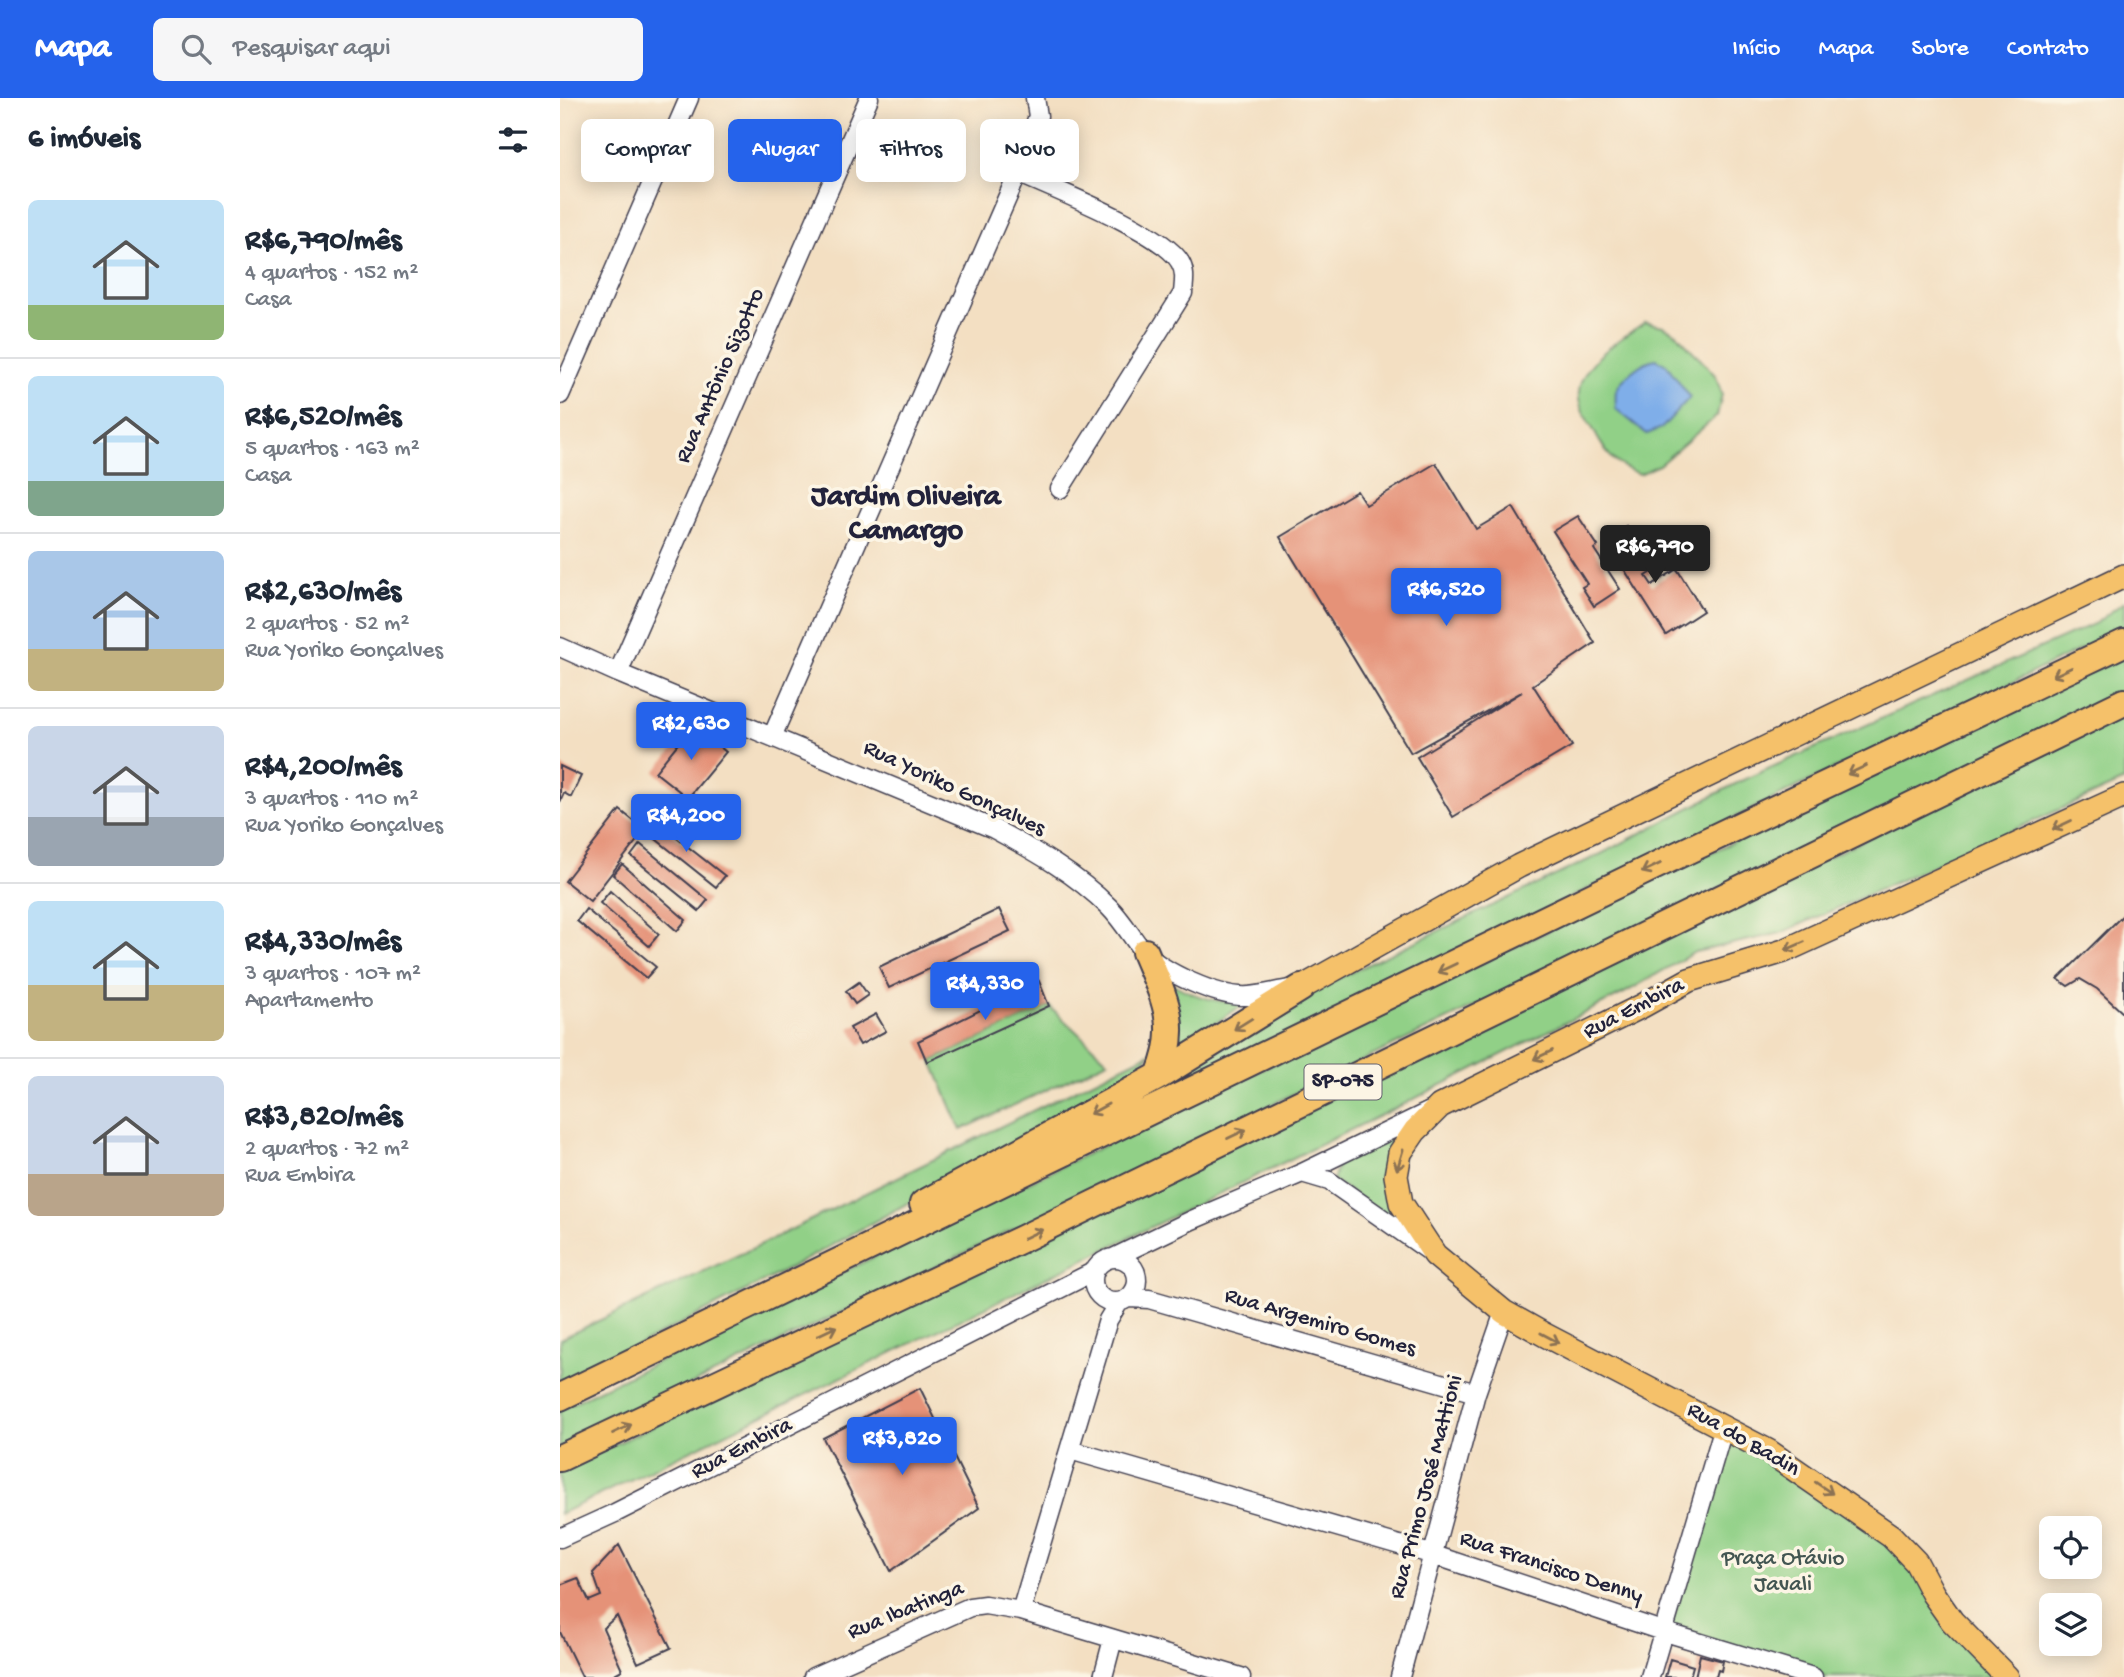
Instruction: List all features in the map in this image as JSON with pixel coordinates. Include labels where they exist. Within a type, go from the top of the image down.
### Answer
[{"type":"highway","name":"SP-075","points":[[560,1397],[1661,863],[2124,643]]},
{"type":"highway","name":"SP-075","points":[[560,1458],[1049,1226],[2124,702]]},
{"type":"highway","points":[[1144,952],[1162,992],[1170,1020],[1170,1041],[1159,1076]]},
{"type":"highway","points":[[843,1262],[880,1226],[1159,1076],[1301,988]]},
{"type":"main road","points":[[1301,988],[1519,866],[2124,576]]},
{"type":"main road","name":"Rua Embira","points":[[1440,1106],[1689,980],[1784,951],[2124,796]]},
{"type":"main road","name":"Rua do Badin","points":[[1440,1106],[1415,1131],[1400,1153],[1396,1176],[1401,1203],[1435,1255],[1504,1311],[1556,1341],[1768,1451],[1891,1536],[1916,1562],[1933,1594],[1952,1621],[2007,1677]]},
{"type":"street","points":[[560,395],[689,98]]},
{"type":"street","name":"Rua Antônio Sizotto","points":[[618,673],[869,98]]},
{"type":"street","points":[[1035,98],[1037,119]]},
{"type":"street","points":[[772,737],[1014,182]]},
{"type":"street","points":[[1038,182],[1151,234],[1179,259],[1185,273],[1183,293],[1060,489]]},
{"type":"street","name":"Rua Yoriko Gonçalves","points":[[560,647],[995,829],[1077,879],[1111,909],[1144,952],[1178,975],[1212,990],[1248,996],[1301,988]]},
{"type":"street","name":"Rua Embira","points":[[1116,1288],[1099,1265],[1192,1220],[1303,1173],[1440,1106]]},
{"type":"street","name":"Rua do Badin","points":[[1303,1173],[1329,1181],[1435,1255]]},
{"type":"street","points":[[1021,1611],[1116,1288],[1152,1241]]},
{"type":"street","name":"Rua Argemiro Gomes","points":[[1113,1258],[1128,1262],[1116,1288],[1476,1393]]},
{"type":"street","name":"Rua Embira","points":[[560,1538],[627,1507],[1074,1282],[1116,1288]]},
{"type":"street","name":"Rua Primo José Mattioni","points":[[1400,1677],[1476,1393],[1504,1311]]},
{"type":"street","points":[[1650,1677],[1724,1426]]},
{"type":"street","name":"Rua Francisco Denny","points":[[1070,1450],[1434,1555],[1665,1632],[1813,1677]]},
{"type":"street","name":"Rua Ibatinga","points":[[813,1677],[970,1607],[985,1605],[1021,1611],[1241,1677]]},
{"type":"street","points":[[1103,1677],[1113,1639]]},
{"type":"green space","points":[[1645,322],[1663,326],[1677,334],[1715,375],[1722,394],[1717,416],[1659,465],[1640,474],[1624,467],[1607,453],[1583,413],[1579,393],[1582,380],[1598,357]]},
{"type":"green space","points":[[2124,602],[2124,628],[1133,1110],[1131,1104],[1320,987],[1601,854],[1743,780],[2096,623]]},
{"type":"green space","points":[[2124,656],[2124,690],[1900,801],[560,1448],[560,1409],[1651,881]]},
{"type":"green space","points":[[2124,714],[2124,781],[1781,933],[1695,952],[1626,992],[1408,1102],[560,1514],[560,1471]]},
{"type":"green space","points":[[1164,979],[1202,997],[1244,1004],[1177,1049]]},
{"type":"green space","points":[[1049,1006],[1108,1061],[961,1130],[932,1061]]},
{"type":"green space","points":[[1152,1052],[1131,1075],[1098,1098],[794,1266],[560,1385],[560,1339],[764,1243]]},
{"type":"green space","points":[[1417,1117],[1396,1176],[1417,1238],[1333,1180],[1339,1161]]},
{"type":"green space","name":"Praça Otávio Javali","points":[[1726,1433],[1904,1548],[2004,1677],[1818,1677],[1669,1633]]},
{"type":"water","points":[[1656,359],[1666,364],[1690,397],[1662,428],[1647,434],[1616,409],[1616,393],[1633,370]]},
{"type":"building","points":[[1436,463],[1476,529],[1513,507],[1595,643],[1533,685],[1572,746],[1453,817],[1417,757],[1522,692],[1411,753],[1280,537],[1357,491],[1366,505]]},
{"type":"building","points":[[1578,516],[1598,546],[1594,549],[1620,589],[1594,606],[1582,587],[1587,584],[1553,531]]},
{"type":"building","points":[[1626,526],[1654,571],[1646,576],[1652,585],[1677,569],[1703,611],[1666,635],[1605,539]]},
{"type":"building","points":[[693,725],[726,752],[688,798],[655,772]]},
{"type":"building","points":[[560,766],[581,776],[571,797],[564,793],[560,802]]},
{"type":"building","points":[[620,810],[645,830],[590,901],[565,881]]},
{"type":"building","points":[[655,821],[725,876],[716,887],[647,832]]},
{"type":"building","points":[[640,844],[708,900],[699,911],[631,856]]},
{"type":"building","points":[[622,864],[686,920],[677,931],[613,875]]},
{"type":"building","points":[[610,891],[659,934],[649,946],[600,903]]},
{"type":"building","points":[[586,909],[656,967],[646,978],[577,921]]},
{"type":"building","points":[[999,909],[1010,931],[889,988],[879,967]]},
{"type":"building","points":[[2124,914],[2124,1014],[2097,989],[2080,979],[2068,986],[2058,979]]},
{"type":"building","points":[[1039,981],[1049,1006],[927,1062],[918,1041]]},
{"type":"building","points":[[859,982],[868,995],[855,1004],[846,991]]},
{"type":"building","points":[[876,1014],[886,1031],[860,1045],[850,1028]]},
{"type":"building","points":[[920,1388],[979,1508],[891,1571],[823,1438]]},
{"type":"building","points":[[619,1545],[671,1648],[638,1663],[617,1616],[603,1628],[622,1670],[609,1677],[582,1677],[560,1632],[560,1585],[578,1578],[589,1601],[601,1596],[593,1573]]},
{"type":"building","points":[[1700,1655],[1723,1661],[1721,1671],[1718,1670],[1716,1677],[1695,1677]]},
{"type":"building","points":[[1670,1659],[1693,1666],[1690,1677],[1665,1677]]},
{"type":"district","name":"Jardim Oliveira Camargo","points":[[906,515]]}]
